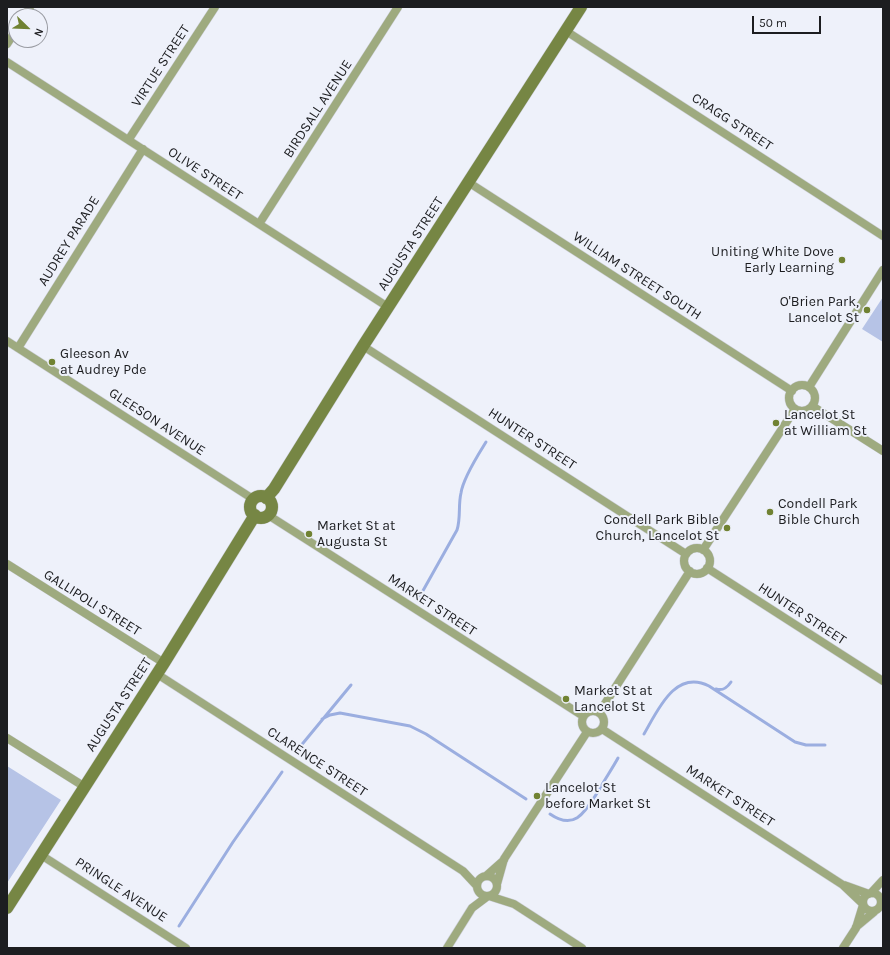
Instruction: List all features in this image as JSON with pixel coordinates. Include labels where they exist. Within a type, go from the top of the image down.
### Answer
[{"type":"street","name":"VIRTUE STREET","points":[[129,140],[215,7]]},
{"type":"street","name":"BIRDSALL AVENUE","points":[[258,224],[398,7]]},
{"type":"street","name":"AUGUSTA STREET","points":[[266,498],[274,489],[363,346],[581,7]]},
{"type":"street","name":"CRAGG STREET","points":[[566,31],[883,236]]},
{"type":"street","name":"OLIVE STREET","points":[[7,62],[388,307]]},
{"type":"street","name":"AUDREY PARADE","points":[[18,348],[143,149]]},
{"type":"street","name":"WILLIAM STREET SOUTH","points":[[468,182],[792,391]]},
{"type":"street","points":[[809,388],[883,270]]},
{"type":"street","name":"GLEESON AVENUE","points":[[7,341],[253,499]]},
{"type":"street","name":"HUNTER STREET","points":[[363,346],[686,554]]},
{"type":"street","points":[[802,385],[812,390],[815,398],[812,406],[803,411],[795,409],[790,402],[792,391],[802,385]]},
{"type":"street","points":[[812,406],[883,451]]},
{"type":"street","points":[[704,550],[795,409]]},
{"type":"street","points":[[258,496],[266,498],[270,502],[271,507],[268,515],[261,517],[252,513],[250,506],[253,499],[258,496]]},
{"type":"street","name":"AUGUSTA STREET","points":[[7,908],[164,663],[254,515]]},
{"type":"street","name":"MARKET STREET","points":[[268,515],[583,716]]},
{"type":"street","points":[[692,549],[704,550],[709,560],[707,568],[701,573],[693,573],[685,565],[684,562],[686,554],[692,549]]},
{"type":"street","name":"GALLIPOLI STREET","points":[[7,564],[164,663]]},
{"type":"street","name":"HUNTER STREET","points":[[707,568],[883,681]]},
{"type":"street","points":[[599,713],[690,571]]},
{"type":"street","name":"CLARENCE STREET","points":[[157,674],[463,871],[477,887]]},
{"type":"street","points":[[591,711],[599,713],[604,720],[602,729],[595,734],[586,732],[582,728],[581,724],[583,716],[591,711]]},
{"type":"street","name":"MARKET STREET","points":[[602,729],[843,885],[863,905]]},
{"type":"street","points":[[447,948],[472,908],[479,880],[504,859],[586,732]]},
{"type":"street","points":[[7,738],[85,787]]},
{"type":"street","name":"PRINGLE AVENUE","points":[[41,855],[186,948]]},
{"type":"street","points":[[472,908],[495,892],[504,859]]},
{"type":"street","name":"CLARENCE STREET","points":[[463,871],[484,876]]},
{"type":"street","points":[[484,876],[493,877],[497,885],[514,904],[582,948]]},
{"type":"street","points":[[843,948],[856,928],[864,897],[883,880]]},
{"type":"street","name":"MARKET STREET","points":[[843,885],[870,893]]},
{"type":"street","points":[[477,887],[481,894],[514,904]]},
{"type":"street","points":[[856,928],[880,908],[882,900],[877,895],[870,893]]},
{"type":"street","points":[[863,905],[867,910],[877,912]]},
{"type":"shaded area","points":[[883,297],[883,342],[862,329]]},
{"type":"shaded area","points":[[7,766],[61,800],[7,883]]},
{"type":"waterway","points":[[420,596],[457,530],[462,487],[471,467],[486,442]]},
{"type":"waterway","points":[[644,734],[662,704],[677,687],[686,683],[697,682],[709,686],[795,742],[806,745],[825,745]]},
{"type":"waterway","points":[[716,689],[721,690],[728,686],[731,682]]},
{"type":"waterway","points":[[299,748],[351,685]]},
{"type":"waterway","points":[[322,719],[330,715],[340,713],[410,726],[426,734],[526,799]]},
{"type":"waterway","points":[[550,814],[567,821],[574,820],[579,816],[590,805],[618,758]]},
{"type":"waterway","points":[[179,926],[233,842],[282,772]]},
{"type":"place","name":"Uniting White Dove Early Learning","points":[[842,260]]},
{"type":"place","name":"O'Brien Park, Lancelot St","points":[[867,310]]},
{"type":"place","name":"Gleeson Av at Audrey Pde","points":[[52,362]]},
{"type":"place","name":"Lancelot St at William St","points":[[776,423]]},
{"type":"place","name":"Condell Park Bible Church","points":[[770,512]]},
{"type":"place","name":"Condell Park Bible Church, Lancelot St","points":[[727,528]]},
{"type":"place","name":"Market St at Augusta St","points":[[309,534]]},
{"type":"place","name":"Market St at Lancelot St","points":[[566,699]]},
{"type":"place","name":"Lancelot St before Market St","points":[[537,796]]}]
